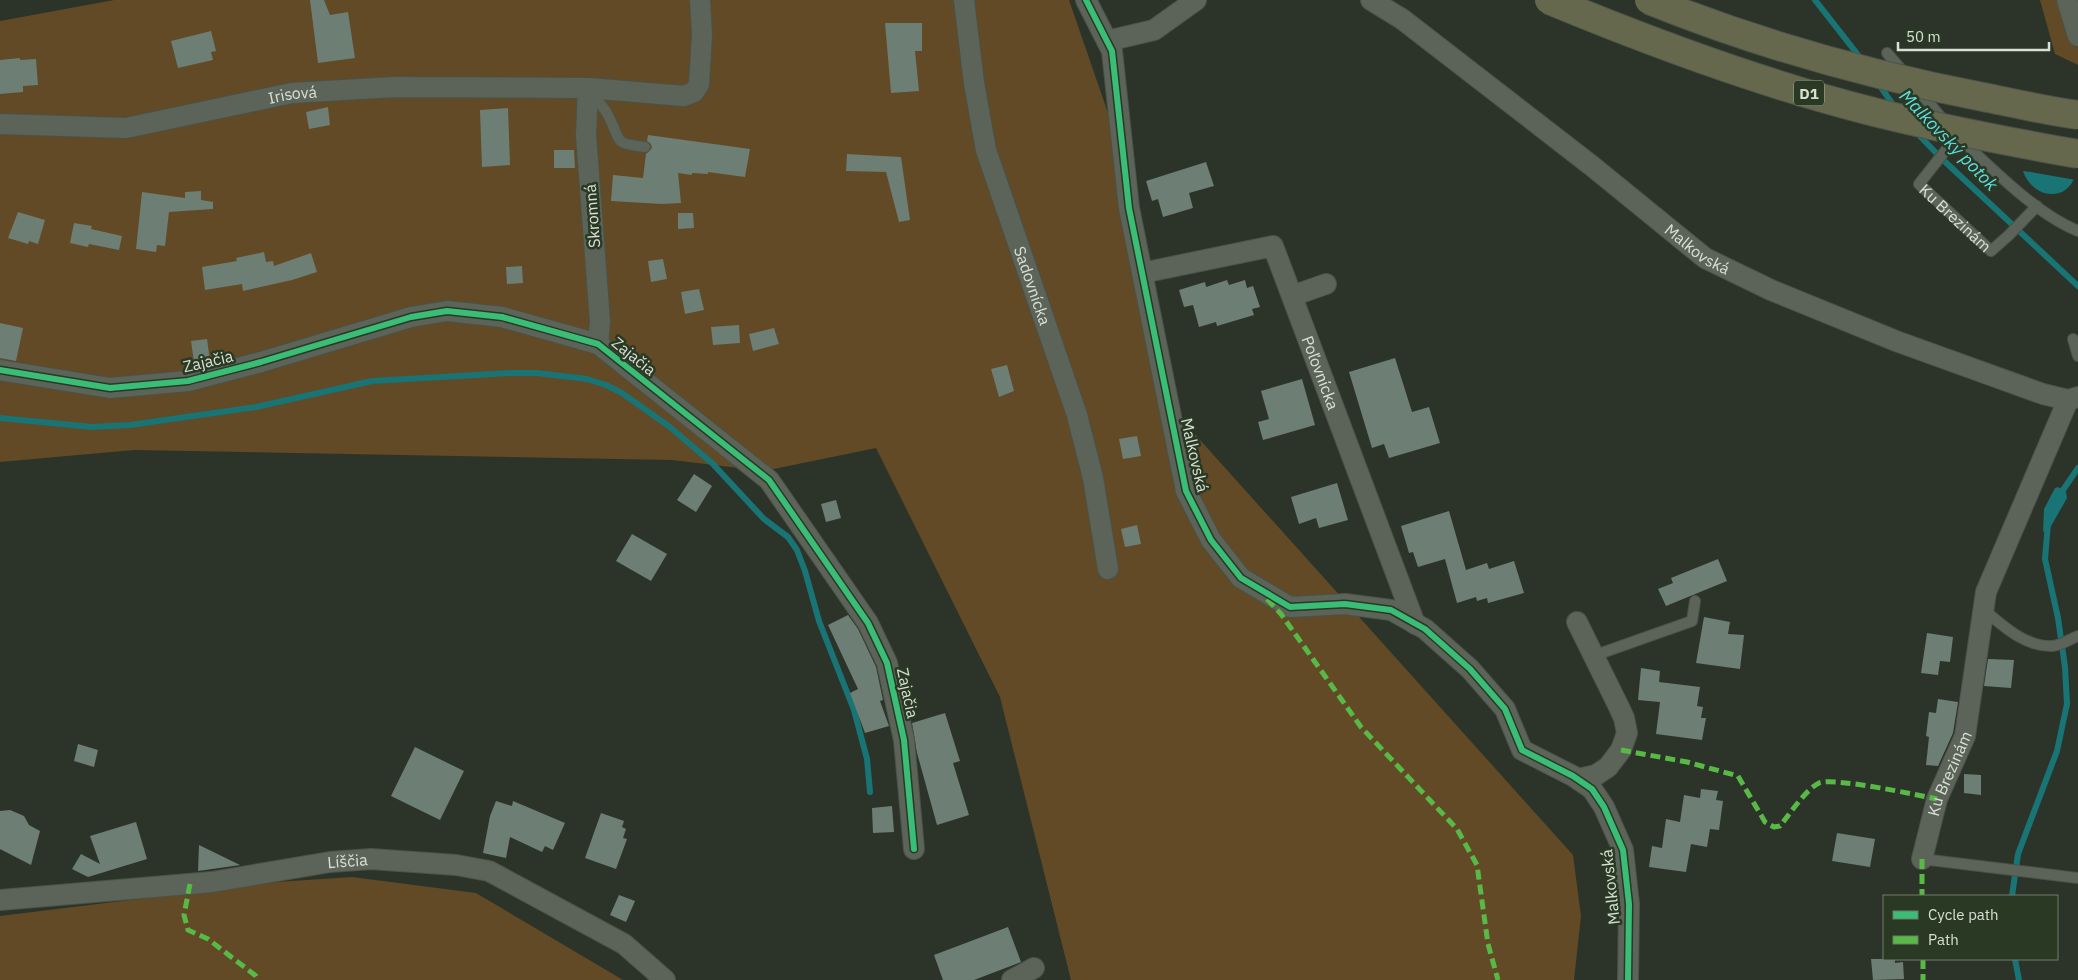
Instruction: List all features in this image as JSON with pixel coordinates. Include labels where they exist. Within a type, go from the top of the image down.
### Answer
[{"type":"highway","name":"D1","points":[[1549,0],[1678,52],[1872,112],[1981,137],[2078,154]]},
{"type":"highway","name":"D1","points":[[1649,0],[1761,40],[1850,66],[1948,90],[2078,116]]},
{"type":"street","points":[[588,88],[684,96],[694,92],[699,84],[702,34],[700,0]]},
{"type":"street","name":"Sadovnícka","points":[[964,0],[974,83],[986,150],[1077,415],[1093,478],[1108,569]]},
{"type":"street","name":"Malkovská","points":[[1086,0],[1112,51],[1129,208],[1186,491],[1211,540],[1240,578],[1290,607],[1345,604],[1391,610],[1424,629],[1470,669],[1505,709],[1522,750],[1578,779],[1592,789],[1604,807],[1623,850],[1629,904],[1628,980]]},
{"type":"street","points":[[1107,41],[1154,30],[1196,0]]},
{"type":"street","name":"Malkovská","points":[[1371,0],[1402,19],[1592,166],[1705,258],[1771,290],[1896,341],[2043,394],[2073,398]]},
{"type":"street","points":[[2067,0],[2078,36]]},
{"type":"street","name":"Irisová","points":[[0,124],[126,128],[292,94],[394,87],[588,88]]},
{"type":"street","name":"Skromná","points":[[588,88],[586,135],[600,322],[598,344]]},
{"type":"street","name":"Poľovnícka","points":[[1142,273],[1273,246],[1415,624]]},
{"type":"street","points":[[1292,296],[1326,284]]},
{"type":"street","name":"Zajačia","points":[[0,370],[110,388],[188,381],[261,362],[411,317],[447,311],[502,317],[598,344],[769,480],[868,623],[887,663],[904,740],[914,849]]},
{"type":"street","name":"Ku Brezinám","points":[[1922,859],[1937,799],[1965,736],[1986,592],[2073,398]]},
{"type":"street","points":[[1576,622],[1624,718],[1627,733],[1621,750],[1608,767],[1596,774],[1578,779]]},
{"type":"street","name":"Líščia","points":[[0,900],[212,882],[330,862],[371,859],[456,865],[489,871],[624,944],[666,980]]},
{"type":"street","points":[[1012,980],[1034,968]]},
{"type":"lane","points":[[1887,53],[1957,136],[2037,206],[2065,226],[2078,231]]},
{"type":"lane","points":[[588,88],[609,116],[615,134],[621,142],[627,145],[645,147]]},
{"type":"lane","name":"Ku Brezinám","points":[[1957,136],[1919,184],[1991,251],[2037,206]]},
{"type":"lane","points":[[2072,339],[2078,356]]},
{"type":"lane","points":[[1593,656],[1692,621],[1695,602]]},
{"type":"lane","points":[[1983,610],[2010,632],[2032,643],[2053,646],[2076,637]]},
{"type":"lane","name":"Ku Brezinám","points":[[1922,859],[2078,878]]},
{"type":"shaded area","points":[[114,0],[1069,0],[1108,113],[1156,391],[1573,855],[1581,916],[1574,980],[1071,980],[1000,697],[876,448],[764,471],[672,460],[134,450],[0,462],[0,21]]},
{"type":"shaded area","points":[[2040,0],[2078,0],[2078,65],[2055,54]]},
{"type":"shaded area","points":[[352,877],[476,893],[623,980],[0,980],[0,916],[277,882]]},
{"type":"water","points":[[2023,171],[2075,176],[2064,191],[2048,194],[2033,186],[2027,180]]},
{"type":"water","points":[[2058,487],[2066,492],[2067,498],[2050,528],[2043,532],[2044,509],[2055,488]]},
{"type":"pier","points":[[2028,155],[2074,162],[2077,168],[2076,180],[2020,170],[2022,163]]},
{"type":"building","points":[[310,0],[324,0],[330,15],[348,12],[355,58],[318,63]]},
{"type":"building","points":[[885,23],[922,23],[922,51],[915,51],[919,91],[891,93]]},
{"type":"building","points":[[211,31],[216,51],[211,52],[213,60],[178,68],[171,41]]},
{"type":"building","points":[[20,58],[20,60],[36,59],[38,85],[23,86],[23,92],[0,94],[0,60]]},
{"type":"building","points":[[328,107],[330,125],[309,129],[306,112]]},
{"type":"building","points":[[508,108],[510,165],[482,167],[480,110]]},
{"type":"building","points":[[648,135],[750,149],[745,177],[708,172],[708,174],[692,173],[692,175],[678,173],[681,203],[662,204],[611,201],[613,175],[643,178],[646,154],[652,148],[651,144],[647,141]]},
{"type":"building","points":[[554,150],[574,150],[575,168],[554,168]]},
{"type":"building","points":[[847,154],[901,157],[910,220],[899,222],[886,172],[846,171]]},
{"type":"building","points":[[1206,162],[1214,186],[1189,193],[1193,208],[1163,217],[1158,199],[1152,201],[1146,181]]},
{"type":"building","points":[[201,191],[201,200],[213,202],[213,209],[169,212],[165,246],[157,245],[156,252],[136,249],[142,192],[185,198],[185,192]]},
{"type":"building","points":[[18,212],[45,220],[38,244],[29,241],[28,244],[8,238]]},
{"type":"building","points":[[678,213],[693,213],[694,228],[678,229]]},
{"type":"building","points":[[74,223],[92,226],[91,229],[122,236],[119,250],[89,244],[88,247],[70,243]]},
{"type":"building","points":[[264,252],[266,262],[273,261],[274,266],[311,253],[317,272],[292,280],[243,291],[242,284],[205,290],[202,267],[237,261],[236,258]]},
{"type":"building","points":[[663,259],[667,279],[651,282],[648,261]]},
{"type":"building","points":[[522,266],[523,283],[507,284],[506,267]]},
{"type":"building","points":[[1227,280],[1229,285],[1245,280],[1247,288],[1253,286],[1260,307],[1252,309],[1254,315],[1217,326],[1216,322],[1199,327],[1193,305],[1184,307],[1179,290],[1205,282],[1206,287]]},
{"type":"building","points":[[699,289],[704,310],[685,314],[681,292]]},
{"type":"building","points":[[0,323],[23,328],[16,361],[0,358]]},
{"type":"building","points":[[739,325],[740,343],[713,345],[711,327]]},
{"type":"building","points":[[774,328],[779,344],[753,351],[749,334]]},
{"type":"building","points":[[207,339],[210,361],[194,362],[191,341]]},
{"type":"building","points":[[1395,358],[1412,412],[1429,407],[1440,443],[1389,458],[1384,444],[1372,448],[1349,372]]},
{"type":"building","points":[[1007,365],[1014,391],[999,397],[991,369]]},
{"type":"building","points":[[1302,379],[1315,425],[1263,440],[1258,422],[1269,419],[1261,391]]},
{"type":"building","points":[[1137,436],[1141,456],[1123,459],[1119,439]]},
{"type":"building","points":[[694,474],[712,486],[696,512],[677,500]]},
{"type":"building","points":[[1337,483],[1348,520],[1319,528],[1316,518],[1299,524],[1291,497]]},
{"type":"building","points":[[836,500],[841,518],[826,522],[821,504]]},
{"type":"building","points":[[1449,511],[1466,570],[1487,563],[1489,569],[1514,561],[1524,593],[1488,603],[1487,598],[1477,601],[1476,597],[1457,603],[1445,559],[1418,567],[1413,552],[1409,553],[1401,526]]},
{"type":"building","points":[[1137,525],[1141,544],[1125,547],[1121,529]]},
{"type":"building","points":[[632,534],[667,554],[651,581],[616,561]]},
{"type":"building","points":[[1718,559],[1727,581],[1666,606],[1658,589],[1673,583],[1671,578]]},
{"type":"building","points":[[848,615],[858,629],[876,667],[883,700],[880,701],[889,726],[865,733],[850,693],[858,689],[828,625]]},
{"type":"building","points":[[1704,617],[1730,622],[1728,634],[1744,635],[1740,669],[1696,663]]},
{"type":"building","points":[[1927,633],[1953,637],[1950,662],[1940,661],[1938,675],[1921,673]]},
{"type":"building","points":[[1988,659],[2014,660],[2011,688],[1984,686]]},
{"type":"building","points":[[1641,668],[1660,671],[1659,682],[1700,687],[1697,706],[1703,707],[1701,718],[1706,718],[1702,740],[1656,734],[1660,702],[1638,700]]},
{"type":"building","points":[[1938,699],[1958,702],[1953,733],[1938,766],[1926,765],[1929,737],[1926,736],[1929,712],[1936,713]]},
{"type":"building","points":[[945,713],[960,761],[953,763],[969,815],[937,825],[917,753],[912,723]]},
{"type":"building","points":[[78,744],[98,750],[94,767],[74,761]]},
{"type":"building","points":[[415,747],[464,771],[440,820],[391,796]]},
{"type":"building","points":[[1964,774],[1981,775],[1981,795],[1964,793]]},
{"type":"building","points":[[1701,789],[1718,791],[1716,800],[1723,801],[1719,830],[1710,829],[1707,847],[1691,844],[1686,872],[1649,867],[1652,846],[1662,848],[1666,819],[1680,822],[1684,795],[1700,798]]},
{"type":"building","points":[[496,801],[512,806],[513,801],[565,823],[553,850],[545,846],[542,852],[510,837],[506,858],[483,853],[490,816]]},
{"type":"building","points":[[892,806],[894,832],[873,833],[872,808]]},
{"type":"building","points":[[10,810],[24,816],[29,825],[40,831],[31,865],[0,849],[0,811]]},
{"type":"building","points":[[601,813],[624,821],[622,827],[626,829],[623,838],[627,839],[616,869],[585,858]]},
{"type":"building","points":[[136,822],[147,859],[88,877],[72,869],[81,854],[100,864],[90,836]]},
{"type":"building","points":[[1837,833],[1875,839],[1870,867],[1832,861]]},
{"type":"building","points":[[199,845],[240,865],[198,871]]},
{"type":"building","points":[[619,895],[635,901],[626,922],[610,915]]},
{"type":"building","points":[[1008,927],[1021,962],[974,980],[943,980],[934,955]]},
{"type":"building","points":[[1871,959],[1895,960],[1895,963],[1903,962],[1904,979],[1873,980]]},
{"type":"waterway","name":"Malkovský potok","points":[[1815,0],[1862,60]]},
{"type":"waterway","name":"Malkovský potok","points":[[1878,83],[1896,109]]},
{"type":"waterway","name":"Malkovský potok","points":[[1916,132],[1940,157],[2078,286]]},
{"type":"waterway","points":[[0,418],[92,427],[130,425],[256,407],[372,381],[511,373],[537,373],[587,379],[606,385],[622,393],[670,427],[712,463],[764,519],[788,537],[797,550],[819,621],[854,710],[867,759],[870,792]]},
{"type":"waterway","points":[[2059,496],[2078,468]]},
{"type":"waterway","points":[[2012,895],[2018,854],[2057,751],[2067,704],[2065,667],[2058,618],[2045,559],[2048,523]]},
{"type":"waterway","points":[[2015,960],[2019,980]]},
{"type":"marked path","points":[[1267,599],[1281,614],[1361,727],[1457,829],[1477,865],[1488,944],[1498,980]]},
{"type":"marked path","points":[[1621,750],[1687,762],[1738,776],[1765,822],[1774,827],[1780,826],[1803,796],[1819,783],[1841,782],[1858,784],[1937,799]]},
{"type":"marked path","points":[[1922,859],[1922,895]]},
{"type":"marked path","points":[[190,884],[184,915],[188,930],[208,939],[256,976],[258,980]]},
{"type":"marked path","points":[[1923,960],[1923,980]]},
{"type":"cycle path","points":[[1086,0],[1112,51],[1129,208],[1186,491],[1211,540],[1241,578],[1290,607],[1345,604],[1391,610],[1425,629],[1470,669],[1505,709],[1522,750],[1573,776],[1592,789],[1604,807],[1623,850],[1629,904],[1628,980]]},
{"type":"cycle path","points":[[0,370],[110,388],[188,381],[261,362],[411,317],[447,311],[502,317],[598,344],[769,480],[868,623],[887,663],[904,740],[914,849]]}]
